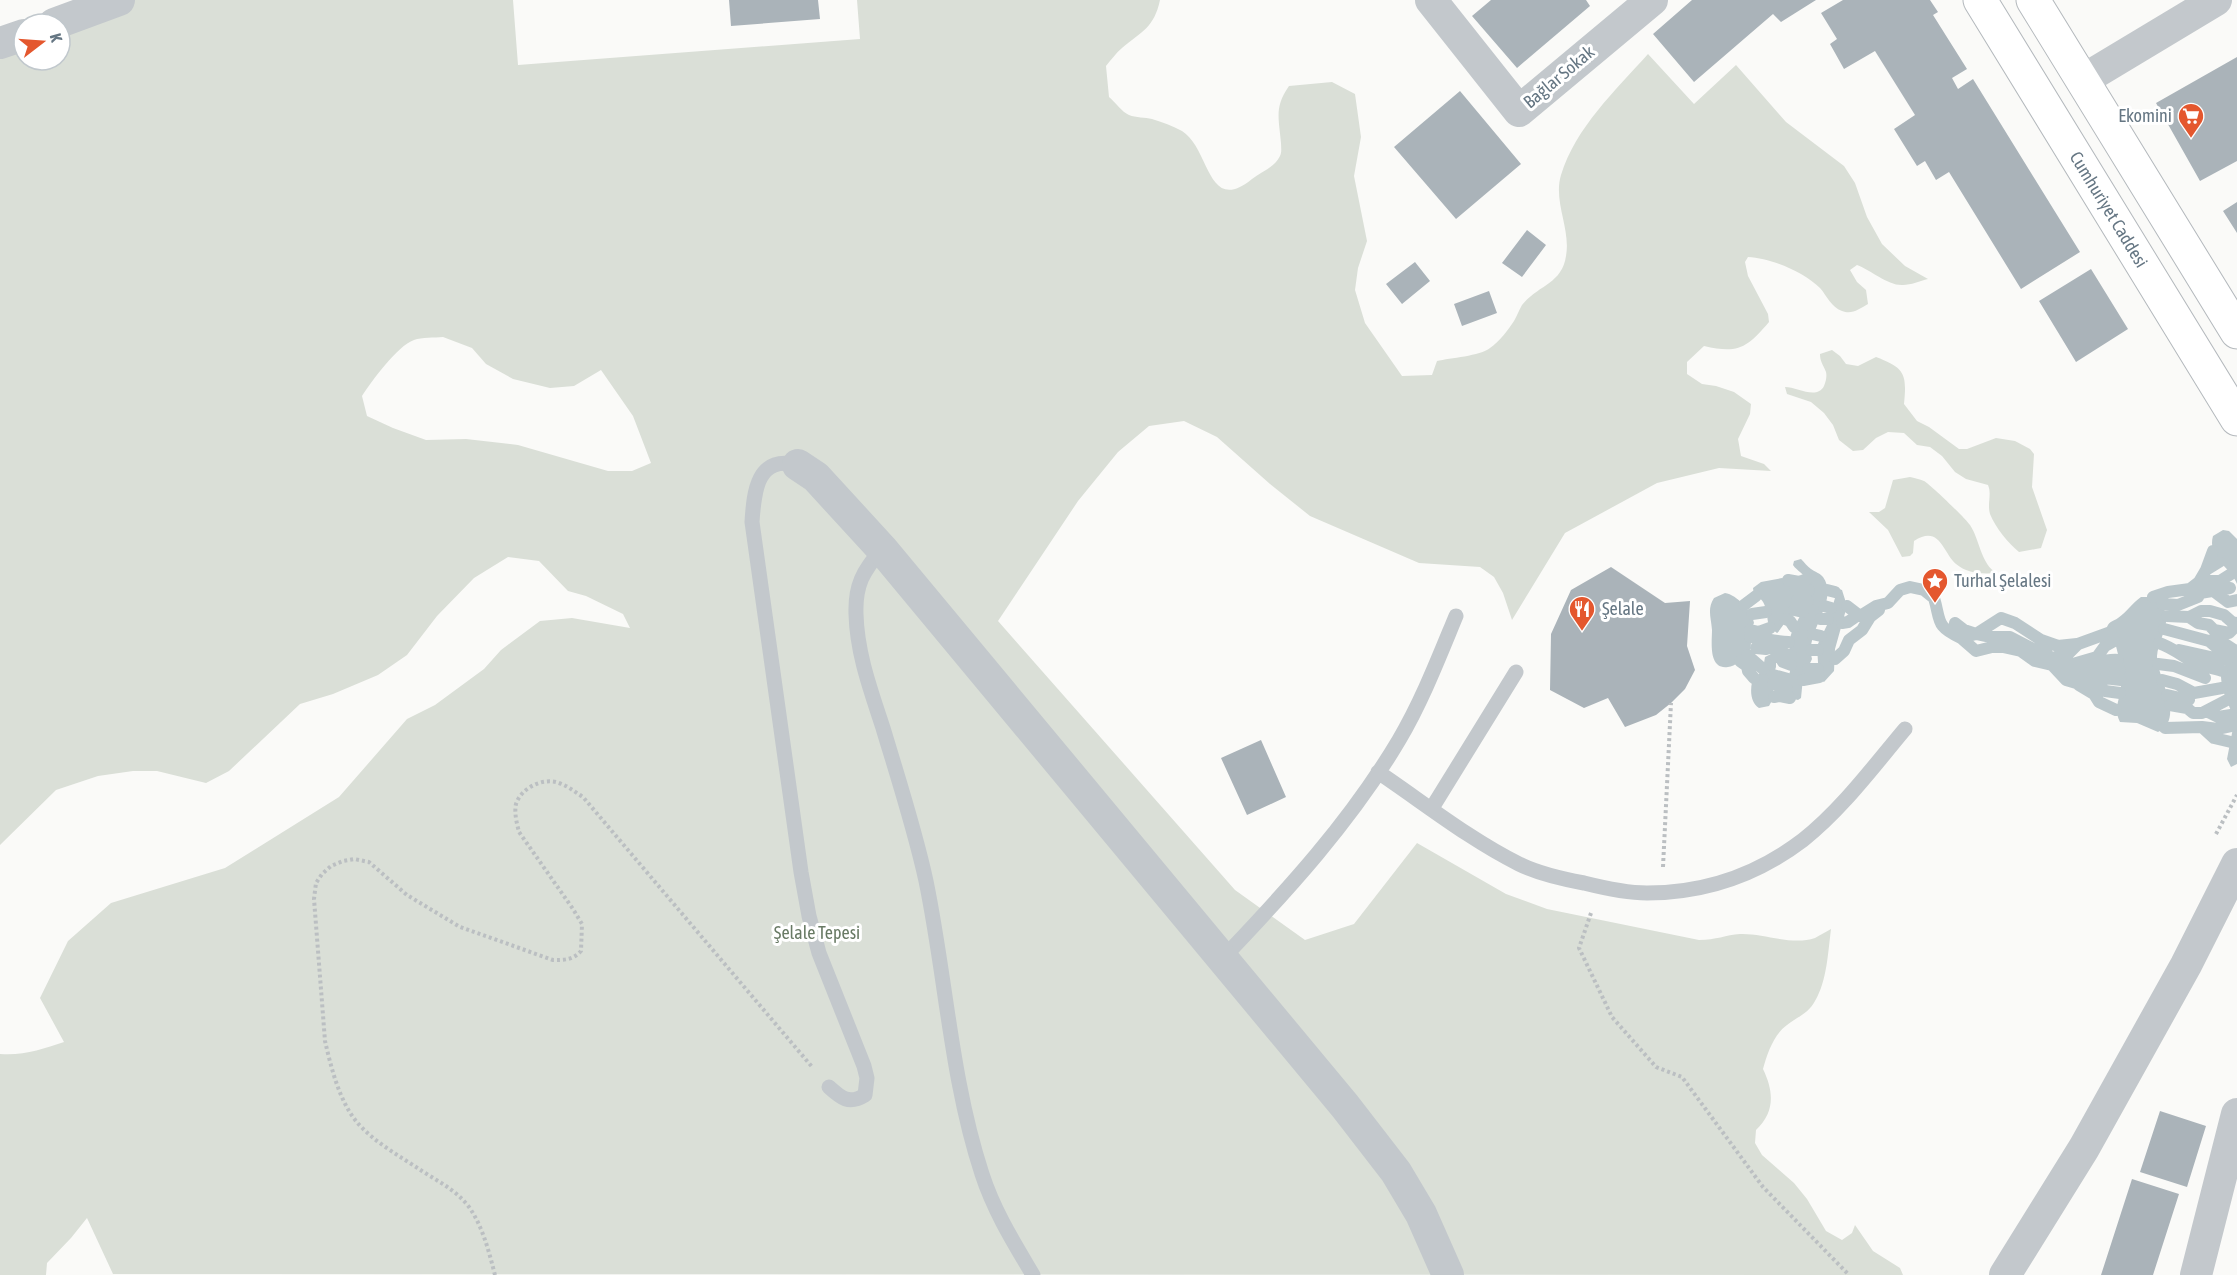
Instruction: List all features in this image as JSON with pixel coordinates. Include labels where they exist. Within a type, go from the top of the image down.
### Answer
[{"type":"highway","name":"Cumhuriyet Caddesi","points":[[1980,0],[2237,419]]},
{"type":"highway","points":[[2033,0],[2237,332]]},
{"type":"street","points":[[72,17],[119,0]]},
{"type":"street","name":"Bağlar Sokak","points":[[1431,0],[1519,111],[1652,0]]},
{"type":"street","points":[[2083,80],[2216,0]]},
{"type":"street","points":[[798,465],[816,477],[882,549],[1345,1106],[1396,1172],[1422,1214],[1448,1275]]},
{"type":"street","points":[[2005,1275],[2084,1148],[2186,965],[2237,864]]},
{"type":"street","points":[[2196,1275],[2237,1114]]},
{"type":"lane","points":[[798,465],[778,463],[770,466],[759,477],[753,496],[752,522],[809,916],[819,953],[867,1078],[865,1095],[849,1101],[842,1099],[829,1086]]},
{"type":"lane","points":[[882,549],[860,579],[856,595],[860,656],[926,881],[963,1104],[982,1174],[999,1215],[1033,1275]]},
{"type":"lane","points":[[1222,959],[1314,859],[1378,772],[1399,740],[1456,616]]},
{"type":"lane","points":[[1432,808],[1516,672]]},
{"type":"lane","points":[[1378,772],[1491,848],[1521,865],[1562,879],[1600,887],[1646,893],[1661,892],[1717,884],[1750,873],[1782,855],[1831,815],[1905,729]]},
{"type":"path","points":[[1661,892],[1671,703]]},
{"type":"path","points":[[495,1275],[477,1221],[468,1207],[448,1187],[374,1138],[358,1124],[345,1103],[330,1063],[325,1041],[314,899],[316,884],[331,866],[354,859],[369,862],[407,895],[460,927],[553,960],[566,960],[581,951],[582,924],[519,832],[516,817],[516,804],[522,792],[542,782],[557,782],[583,797],[829,1086]]},
{"type":"path","points":[[1600,887],[1579,948],[1612,1017],[1656,1067],[1682,1077],[1763,1187],[1849,1275]]},
{"type":"green space","name":"Şelale Tepesi","points":[[119,0],[513,0],[518,65],[860,39],[857,0],[1160,0],[1151,23],[1120,50],[1106,66],[1109,97],[1129,115],[1152,119],[1182,131],[1191,139],[1217,185],[1226,190],[1237,188],[1271,166],[1280,156],[1279,107],[1289,86],[1332,82],[1355,94],[1361,137],[1354,176],[1367,241],[1358,268],[1355,290],[1365,323],[1402,376],[1432,375],[1437,361],[1472,355],[1490,348],[1509,328],[1528,298],[1560,273],[1564,265],[1567,246],[1559,195],[1561,175],[1586,125],[1648,54],[1694,104],[1736,65],[1786,122],[1844,166],[1855,183],[1867,217],[1882,244],[1905,266],[1928,279],[1897,285],[1857,265],[1850,270],[1857,282],[1866,290],[1868,304],[1855,311],[1846,312],[1835,307],[1820,288],[1796,271],[1767,260],[1748,257],[1745,262],[1748,276],[1768,314],[1769,322],[1754,338],[1741,347],[1725,349],[1704,346],[1687,362],[1687,374],[1702,384],[1734,392],[1751,404],[1750,414],[1738,439],[1741,456],[1764,464],[1771,471],[1719,468],[1657,483],[1565,533],[1512,620],[1503,593],[1494,577],[1480,567],[1419,563],[1310,516],[1217,437],[1184,421],[1149,426],[1118,452],[1078,501],[998,621],[1235,890],[1305,940],[1354,924],[1417,843],[1506,894],[1547,909],[1699,940],[1740,934],[1797,941],[1815,938],[1831,929],[1822,985],[1815,1001],[1802,1015],[1782,1029],[1767,1057],[1763,1069],[1771,1101],[1767,1116],[1756,1130],[1755,1143],[1762,1155],[1794,1183],[1807,1199],[1826,1231],[1842,1240],[1852,1233],[1855,1225],[1873,1251],[1900,1268],[1903,1275],[113,1274],[87,1218],[47,1263],[46,1275],[0,1275],[0,1054],[25,1053],[64,1042],[40,998],[68,941],[111,903],[225,868],[339,797],[407,719],[435,705],[484,669],[501,650],[540,621],[572,618],[630,628],[623,614],[586,596],[568,591],[539,561],[508,557],[474,578],[437,616],[407,655],[378,675],[333,694],[300,704],[229,771],[206,783],[157,771],[133,771],[98,776],[56,790],[0,845],[0,43],[12,39],[12,72],[72,72],[72,19]],"holes":[[[443,337],[472,348],[486,364],[513,379],[550,388],[574,386],[601,370],[633,416],[651,463],[632,471],[608,471],[518,445],[466,439],[426,440],[367,416],[362,396],[385,365],[400,349],[414,340]]]},
{"type":"green space","points":[[1832,350],[1846,364],[1858,366],[1876,357],[1893,365],[1902,373],[1904,379],[1904,404],[1917,421],[1959,449],[1967,449],[1996,438],[2015,441],[2030,449],[2034,454],[2032,487],[2047,530],[2041,548],[2019,552],[2015,549],[1992,519],[1988,485],[1966,479],[1955,472],[1942,456],[1930,447],[1917,445],[1904,433],[1888,432],[1876,438],[1863,450],[1853,451],[1839,440],[1833,425],[1824,413],[1811,402],[1787,394],[1785,387],[1812,392],[1821,390],[1826,380],[1826,372],[1820,354]]},
{"type":"green space","points":[[1910,477],[1928,484],[1970,525],[1987,564],[1997,573],[1975,573],[1965,570],[1956,564],[1940,542],[1930,536],[1914,541],[1913,553],[1902,557],[1888,530],[1869,512],[1879,512],[1885,508],[1893,480]]},
{"type":"shaded area","points":[[2223,530],[2229,531],[2237,539],[2237,584],[2213,550],[2213,536]]},
{"type":"shaded area","points":[[1801,559],[1823,577],[1827,586],[1827,596],[1813,638],[1812,659],[1803,678],[1801,698],[1798,700],[1790,698],[1788,686],[1791,663],[1790,639],[1809,597],[1807,579],[1793,565],[1794,561]]},
{"type":"shaded area","points":[[1782,578],[1794,588],[1798,603],[1777,633],[1769,627],[1764,604],[1759,597],[1754,595],[1753,588],[1761,582]]},
{"type":"shaded area","points":[[1835,588],[1842,590],[1847,606],[1835,649],[1834,671],[1824,682],[1819,679],[1817,646],[1827,625],[1835,598]]},
{"type":"shaded area","points":[[1725,593],[1743,604],[1754,623],[1748,654],[1733,665],[1722,667],[1717,664],[1712,654],[1710,613],[1714,598]]},
{"type":"shaded area","points":[[2141,597],[2153,597],[2163,607],[2166,615],[2166,625],[2157,656],[2168,697],[2170,717],[2166,726],[2158,732],[2137,723],[2120,722],[2117,712],[2121,687],[2120,668],[2116,646],[2107,627]]},
{"type":"shaded area","points":[[2237,644],[2237,764],[2231,767],[2227,759],[2233,728],[2231,711],[2222,688],[2221,677]]},
{"type":"shaded area","points":[[1771,654],[1776,657],[1772,680],[1774,697],[1769,706],[1759,708],[1752,697],[1752,682],[1763,669],[1765,657]]},
{"type":"building","points":[[729,0],[818,0],[820,19],[731,26]]},
{"type":"building","points":[[1491,0],[1586,0],[1590,6],[1517,68],[1472,16]]},
{"type":"building","points":[[1692,0],[1816,0],[1781,22],[1773,14],[1694,82],[1653,34]]},
{"type":"building","points":[[1843,0],[1930,0],[1938,12],[1933,15],[1967,69],[1952,78],[1958,89],[1973,79],[2080,252],[2021,289],[1949,172],[1936,180],[1925,161],[1917,166],[1894,129],[1915,115],[1875,51],[1844,69],[1830,44],[1837,39],[1821,13]]},
{"type":"building","points":[[2237,57],[2237,161],[2200,181],[2156,103]]},
{"type":"building","points":[[1460,91],[1521,164],[1456,219],[1394,147]]},
{"type":"building","points":[[2237,202],[2237,233],[2223,211]]},
{"type":"building","points":[[1527,230],[1546,245],[1522,277],[1502,263]]},
{"type":"building","points":[[1415,262],[1430,281],[1402,304],[1386,284]]},
{"type":"building","points":[[2091,269],[2128,329],[2076,362],[2039,301]]},
{"type":"building","points":[[1489,291],[1497,313],[1462,326],[1454,304]]},
{"type":"building","points":[[1611,567],[1665,603],[1690,601],[1687,646],[1695,670],[1685,689],[1671,703],[1656,715],[1625,727],[1608,698],[1584,708],[1550,690],[1551,634],[1571,590]]},
{"type":"building","points":[[1261,740],[1286,797],[1247,815],[1221,758]]},
{"type":"building","points":[[2160,1111],[2206,1126],[2187,1187],[2140,1172]]},
{"type":"building","points":[[2132,1179],[2179,1194],[2153,1275],[2101,1275]]},
{"type":"waterway","points":[[2206,570],[2213,551]]},
{"type":"waterway","points":[[2153,597],[2190,589],[2199,582],[2206,570],[2219,562]]},
{"type":"waterway","points":[[2203,581],[2220,581],[2231,574]]},
{"type":"waterway","points":[[1788,580],[1799,582],[1807,579]]},
{"type":"waterway","points":[[1847,606],[1860,616],[1876,606],[1888,603],[1900,590],[1910,587],[1924,590],[1934,598],[1943,626],[1961,638],[1976,634],[2001,618],[2015,623],[2041,640],[2052,665],[2066,680],[2083,685],[2104,678],[2121,680]]},
{"type":"waterway","points":[[2195,590],[2200,593],[2230,588]]},
{"type":"waterway","points":[[1795,590],[1809,590]]},
{"type":"waterway","points":[[1827,590],[1835,592]]},
{"type":"waterway","points":[[2212,590],[2228,602],[2237,600]]},
{"type":"waterway","points":[[2162,604],[2178,605],[2198,597],[2200,593]]},
{"type":"waterway","points":[[1744,605],[1756,596]]},
{"type":"waterway","points":[[1797,600],[1808,601]]},
{"type":"waterway","points":[[1824,606],[1831,608]]},
{"type":"waterway","points":[[1794,610],[1803,612]]},
{"type":"waterway","points":[[1835,659],[1844,651],[1849,640],[1862,630],[1870,617],[1879,610]]},
{"type":"waterway","points":[[2167,616],[2189,617],[2201,611],[2210,611],[2224,615],[2237,623]]},
{"type":"waterway","points":[[1752,614],[1766,612]]},
{"type":"waterway","points":[[1842,623],[1858,615]]},
{"type":"waterway","points":[[2189,617],[2198,623],[2209,625],[2219,640],[2234,650]]},
{"type":"waterway","points":[[1785,619],[1790,621],[1794,627]]},
{"type":"waterway","points":[[1820,619],[1828,619]]},
{"type":"waterway","points":[[1955,623],[1964,630],[1976,634],[2010,637],[2066,666],[2097,657],[2105,646],[2114,641]]},
{"type":"waterway","points":[[1750,630],[1759,632],[1770,628]]},
{"type":"waterway","points":[[2164,629],[2209,641],[2229,658]]},
{"type":"waterway","points":[[2214,630],[2229,633],[2233,629]]},
{"type":"waterway","points":[[2052,658],[2067,655],[2078,644],[2111,632]]},
{"type":"waterway","points":[[1812,634],[1821,636]]},
{"type":"waterway","points":[[1750,637],[1789,642]]},
{"type":"waterway","points":[[1961,638],[1976,651],[2003,647],[2021,651],[2035,661],[2052,665]]},
{"type":"waterway","points":[[2041,640],[2058,646],[2077,644]]},
{"type":"waterway","points":[[1767,642],[1791,656]]},
{"type":"waterway","points":[[2159,643],[2196,664],[2222,671]]},
{"type":"waterway","points":[[1756,648],[1766,649],[1776,646]]},
{"type":"waterway","points":[[1811,650],[1818,650]]},
{"type":"waterway","points":[[2179,650],[2224,660]]},
{"type":"waterway","points":[[1747,655],[1763,669]]},
{"type":"waterway","points":[[1776,657],[1780,657],[1783,662],[1791,665]]},
{"type":"waterway","points":[[2089,661],[2118,660]]},
{"type":"waterway","points":[[1740,661],[1747,666],[1754,678]]},
{"type":"waterway","points":[[2060,664],[2080,678],[2094,681],[2105,691],[2120,693]]},
{"type":"waterway","points":[[2158,664],[2174,666],[2205,678]]},
{"type":"waterway","points":[[2071,667],[2095,671],[2120,670]]},
{"type":"waterway","points":[[1808,669],[1818,669]]},
{"type":"waterway","points":[[1773,675],[1788,679]]},
{"type":"waterway","points":[[1803,680],[1819,677]]},
{"type":"waterway","points":[[2162,680],[2177,684],[2194,693],[2222,688]]},
{"type":"waterway","points":[[1773,684],[1787,689]]},
{"type":"waterway","points":[[2079,685],[2094,694],[2099,702],[2116,710]]},
{"type":"waterway","points":[[2167,695],[2189,700]]},
{"type":"waterway","points":[[1774,697],[1790,698]]},
{"type":"waterway","points":[[2170,705],[2187,708],[2193,713],[2202,713],[2227,700]]},
{"type":"waterway","points":[[2206,711],[2218,717],[2231,715]]},
{"type":"waterway","points":[[2202,727],[2218,729],[2232,726]]},
{"type":"waterway","points":[[2165,728],[2202,727],[2214,738],[2231,742]]},
{"type":"place","name":"Ekomini","points":[[2191,139]]},
{"type":"place","name":"Turhal Şelalesi","points":[[1935,604]]},
{"type":"place","name":"Şelale","points":[[1582,632]]}]
